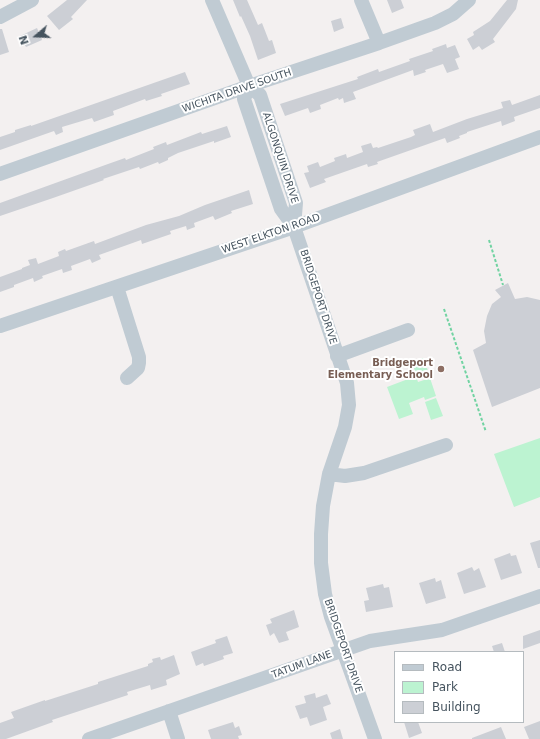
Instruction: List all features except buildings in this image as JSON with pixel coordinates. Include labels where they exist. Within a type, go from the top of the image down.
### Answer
[{"type":"street","points":[[0,17],[32,0]]},
{"type":"street","points":[[212,0],[249,86]]},
{"type":"street","points":[[361,0],[379,43]]},
{"type":"street","name":"WICHITA DRIVE SOUTH","points":[[0,174],[249,86],[435,23],[453,14],[469,0]]},
{"type":"street","name":"ALGONQUIN DRIVE","points":[[249,86],[244,99],[281,209],[294,227]]},
{"type":"street","name":"WEST ELKTON ROAD","points":[[0,326],[294,227],[540,137]]},
{"type":"street","name":"BRIDGEPORT DRIVE","points":[[294,227],[347,383],[349,406],[345,428],[329,474],[323,506],[321,563],[325,594],[331,617],[375,739]]},
{"type":"street","points":[[117,287],[140,363],[138,368],[126,378]]},
{"type":"street","points":[[337,356],[408,330]]},
{"type":"street","points":[[329,474],[345,476],[364,473],[446,445]]},
{"type":"street","name":"TATUM LANE","points":[[89,739],[370,640],[442,630],[540,596]]},
{"type":"street","points":[[169,711],[178,739]]},
{"type":"path","points":[[489,240],[503,285]]},
{"type":"path","points":[[444,309],[486,432]]},
{"type":"green space","points":[[423,358],[430,376],[418,380],[412,362]]},
{"type":"green space","points":[[416,376],[418,382],[430,378],[436,396],[425,400],[424,397],[409,403],[413,414],[399,419],[387,387]]},
{"type":"green space","points":[[436,398],[443,416],[431,420],[425,402]]},
{"type":"green space","points":[[540,438],[540,497],[514,507],[494,454]]},
{"type":"place","name":"Bridgeport Elementary School","points":[[441,369]]}]
